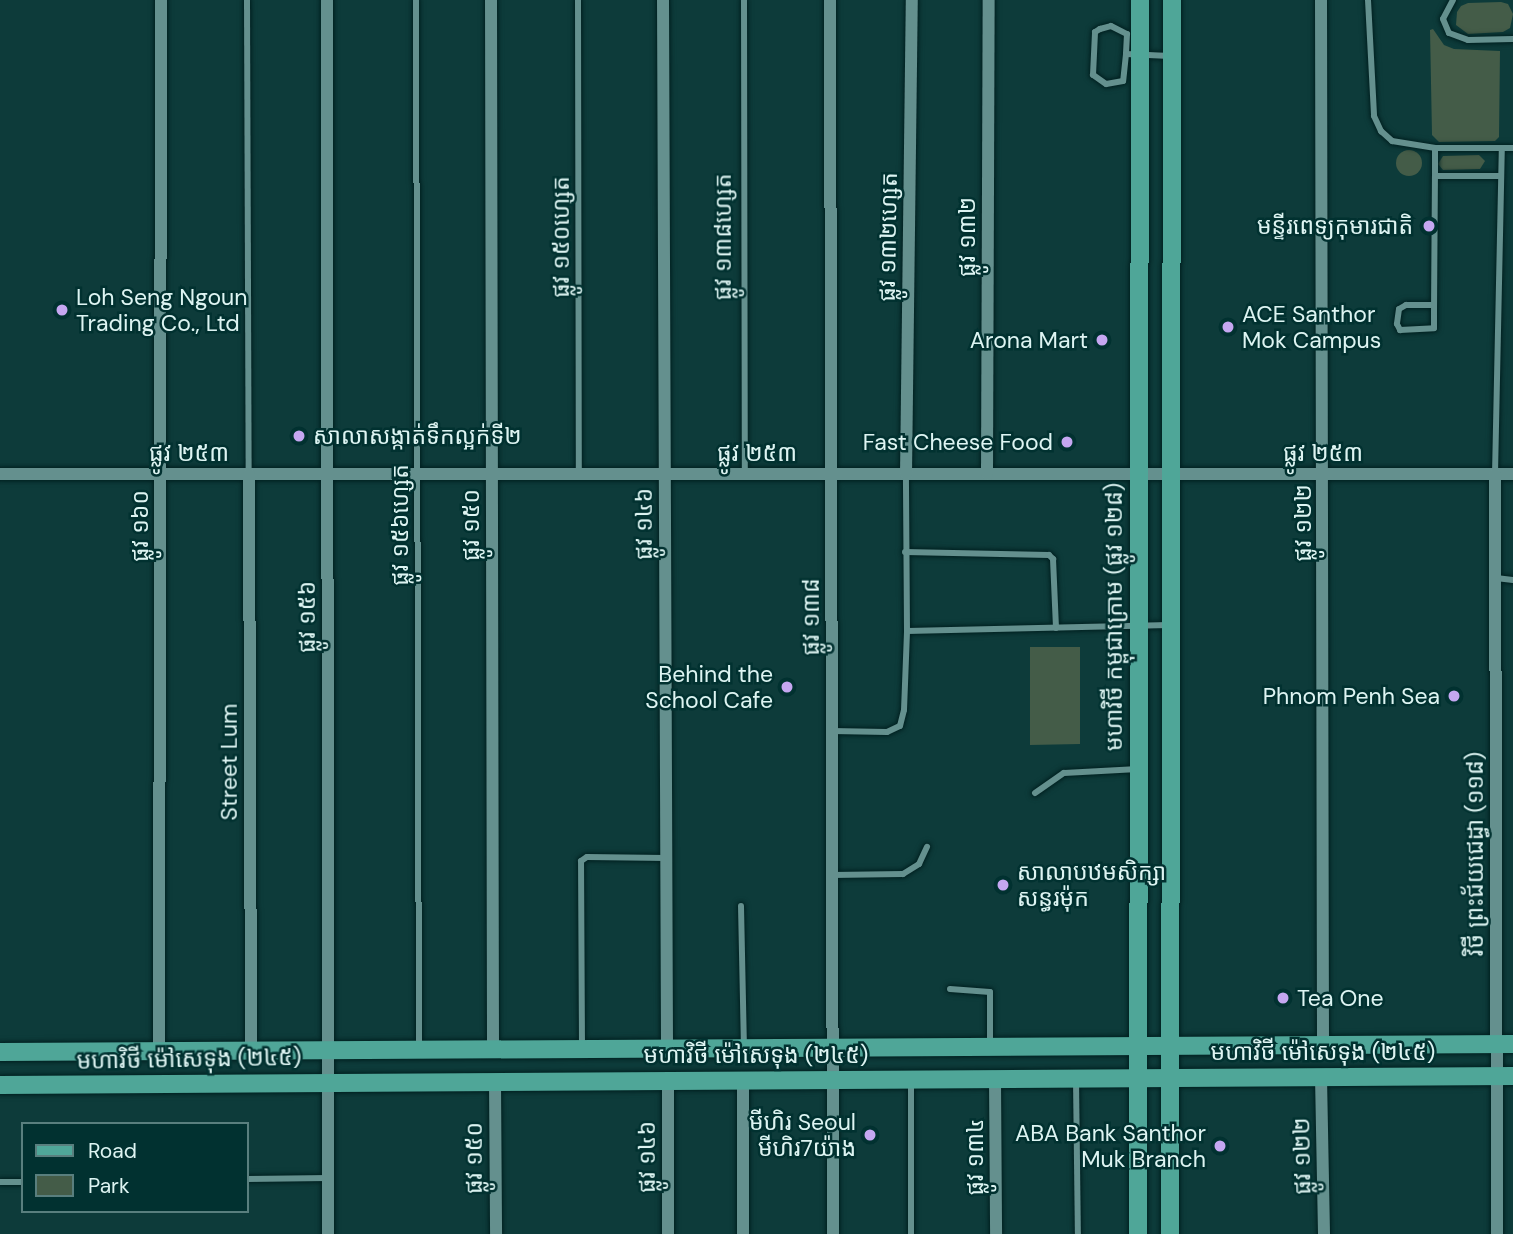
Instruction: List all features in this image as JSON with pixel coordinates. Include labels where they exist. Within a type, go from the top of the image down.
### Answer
[{"type":"main road","name":"មហាវិថី កម្ពុជាក្រោម (ផ្លូវ ១២៨)","points":[[1138,1234],[1139,474],[1133,55],[1140,0]]},
{"type":"main road","points":[[1170,1234],[1172,0]]},
{"type":"main road","name":"មហាវិថី ម៉ៅសេទុង (២៤៥)","points":[[0,1052],[1505,1044]]},
{"type":"main road","name":"មហាវិថី ម៉ៅសេទុង (២៤៥)","points":[[0,1085],[1505,1076]]},
{"type":"street","name":"ផ្លូវ ១៦០","points":[[159,1051],[161,0]]},
{"type":"street","name":"ផ្លូវ ១៥៦","points":[[327,0],[328,1234]]},
{"type":"street","name":"ផ្លូវ ១៥០","points":[[491,0],[493,1050]]},
{"type":"street","name":"ផ្លូវ ១៤៦","points":[[663,0],[667,1048]]},
{"type":"street","name":"ផ្លូវ ១៣៨","points":[[830,0],[834,1234]]},
{"type":"street","name":"ផ្លូវ ១៣២ហ្សេត","points":[[906,474],[912,0]]},
{"type":"street","name":"ផ្លូវ ១៣២","points":[[987,474],[989,0]]},
{"type":"street","name":"ផ្លូវ ១២២","points":[[1321,0],[1323,1045]]},
{"type":"street","name":"ផ្លូវ ២៥៣","points":[[0,474],[1513,474]]},
{"type":"street","name":"Street Lum","points":[[249,474],[251,1051]]},
{"type":"street","name":"វិថី ព្រះជ័យជេដ្ធា (១១៨)","points":[[1495,474],[1505,1044],[1497,1234]]},
{"type":"street","name":"ផ្លូវ ១២២","points":[[1321,1077],[1324,1234]]},
{"type":"street","name":"ផ្លូវ ១៣៤","points":[[995,1079],[996,1234]]},
{"type":"street","name":"ផ្លូវ ១៤៦","points":[[668,1080],[668,1234]]},
{"type":"street","points":[[743,1080],[743,1234]]},
{"type":"street","name":"ផ្លូវ ១៥០","points":[[495,1081],[496,1234]]},
{"type":"lane","points":[[247,0],[249,474]]},
{"type":"lane","name":"ផ្លូវ ១៥៦ហ្សេត","points":[[416,0],[419,1050]]},
{"type":"lane","name":"ផ្លូវ ១៥០ហ្សេត","points":[[578,0],[579,474]]},
{"type":"lane","name":"ផ្លូវ ១៣៨ហ្សេត","points":[[744,0],[745,474]]},
{"type":"lane","points":[[1367,0],[1374,116],[1381,131],[1392,141],[1435,148],[1513,148]]},
{"type":"lane","points":[[1453,0],[1443,19],[1449,33],[1468,40],[1513,39]]},
{"type":"lane","points":[[1111,26],[1127,34],[1133,55],[1123,81],[1106,83],[1093,75],[1095,32],[1100,29],[1111,26]]},
{"type":"lane","points":[[1133,55],[1171,56]]},
{"type":"lane","points":[[1434,305],[1406,305],[1399,309],[1397,324],[1400,330],[1434,328],[1435,148]]},
{"type":"lane","points":[[1495,474],[1502,148]]},
{"type":"lane","points":[[1435,176],[1501,176]]},
{"type":"lane","points":[[832,731],[887,732],[900,726],[904,710],[907,631],[906,474]]},
{"type":"lane","points":[[905,552],[1049,555],[1053,559],[1056,628]]},
{"type":"lane","points":[[1496,578],[1513,580]]},
{"type":"lane","points":[[907,631],[1171,625]]},
{"type":"lane","points":[[1035,793],[1065,774],[1139,769]]},
{"type":"lane","points":[[832,875],[903,874],[919,864],[927,847]]},
{"type":"lane","points":[[582,1049],[581,861],[587,857],[667,858]]},
{"type":"lane","points":[[741,906],[744,1048]]},
{"type":"lane","points":[[950,989],[990,992],[990,1047]]},
{"type":"lane","points":[[911,1079],[911,1234]]},
{"type":"lane","points":[[1076,1079],[1078,1234]]},
{"type":"lane","points":[[248,1179],[328,1178]]},
{"type":"lane","points":[[0,1182],[21,1182]]},
{"type":"green space","points":[[1468,3],[1508,4],[1513,14],[1510,28],[1503,32],[1468,34],[1456,25],[1457,12],[1461,6]]},
{"type":"green space","points":[[1433,29],[1444,45],[1454,49],[1500,51],[1499,137],[1495,141],[1439,142],[1432,135],[1430,30]]},
{"type":"green space","points":[[1409,150],[1418,154],[1422,163],[1418,172],[1409,176],[1400,172],[1396,163],[1400,154]]},
{"type":"green space","points":[[1479,155],[1485,161],[1480,169],[1443,170],[1438,164],[1443,156]]},
{"type":"green space","points":[[1030,647],[1080,647],[1080,744],[1030,745]]},
{"type":"place","name":"មន្ទីរពេទ្យកុមារជាតិ","points":[[1429,226]]},
{"type":"place","name":"Loh Seng Ngoun Trading Co., Ltd","points":[[62,310]]},
{"type":"place","name":"ACE Santhor Mok Campus","points":[[1228,327]]},
{"type":"place","name":"Arona Mart","points":[[1102,340]]},
{"type":"place","name":"សាលាសង្កាត់ទឹកល្អក់ទី២","points":[[299,436]]},
{"type":"place","name":"Fast Cheese Food","points":[[1067,442]]},
{"type":"place","name":"Behind the School Cafe","points":[[787,687]]},
{"type":"place","name":"Phnom Penh Sea","points":[[1454,696]]},
{"type":"place","name":"សាលាបឋមសិក្សា សន្ធរម៉ុក","points":[[1003,885]]},
{"type":"place","name":"Tea One","points":[[1283,998]]},
{"type":"place","name":"មីហិរ Seoul មីហិរ7យ៉ាង","points":[[870,1135]]},
{"type":"place","name":"ABA Bank Santhor Muk Branch","points":[[1220,1146]]}]
